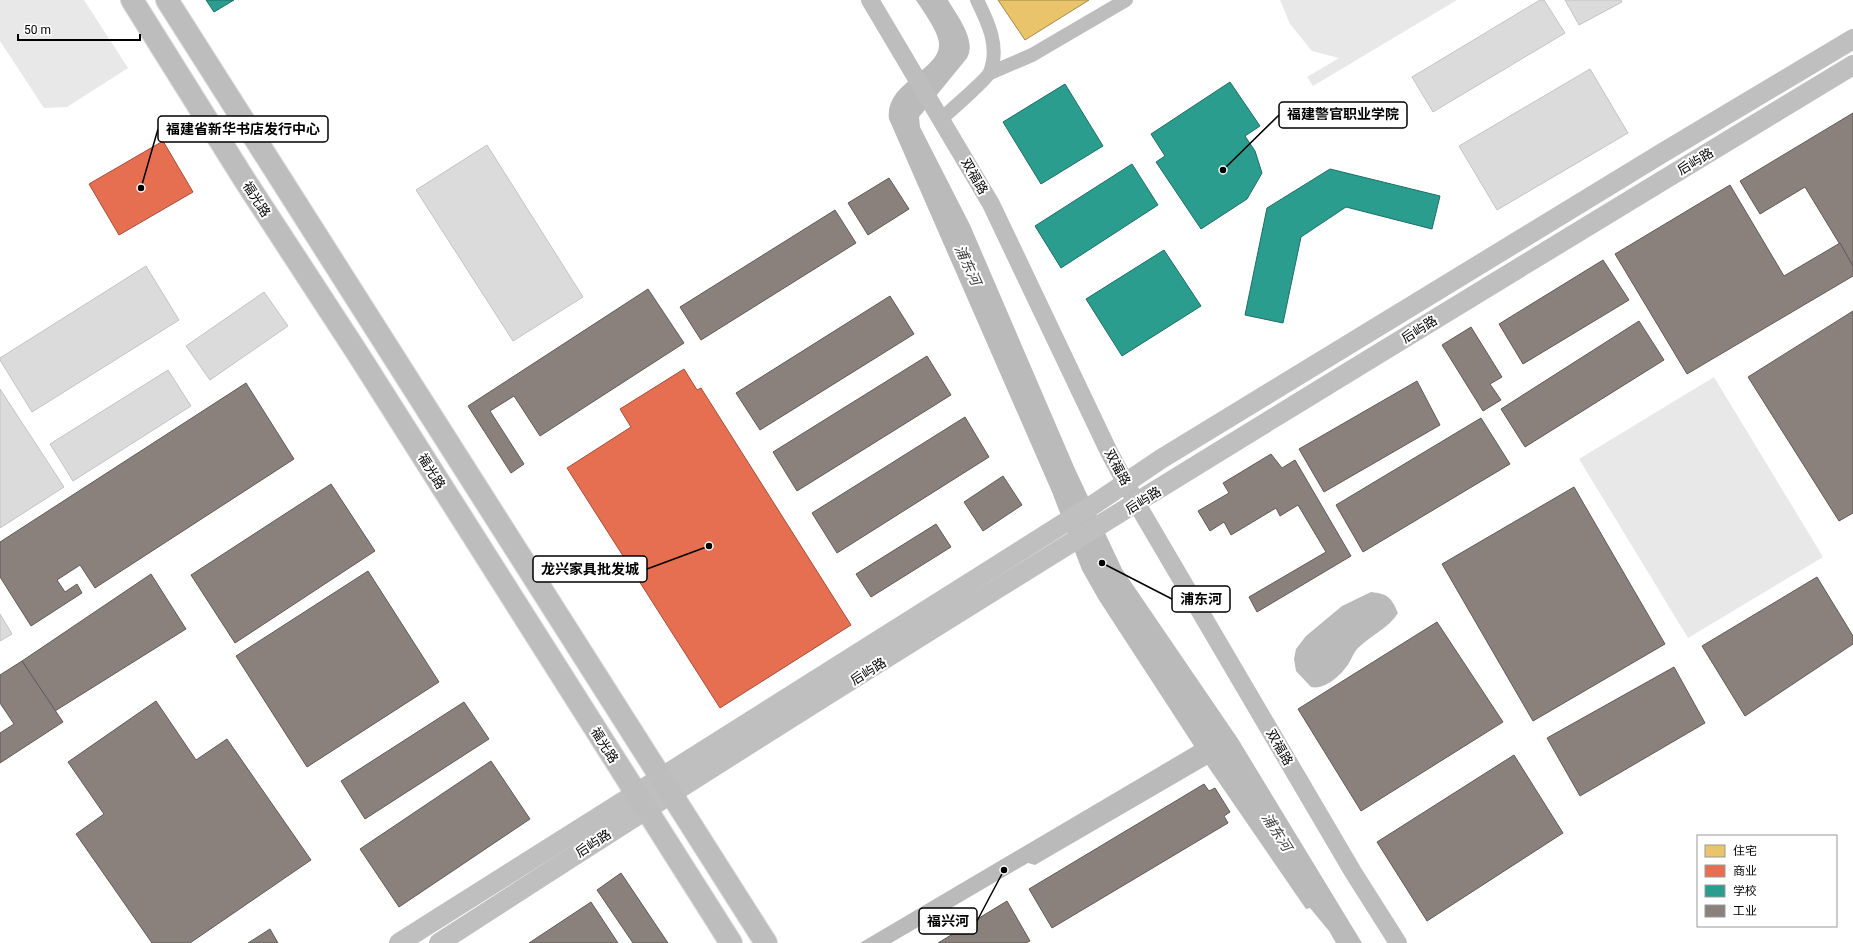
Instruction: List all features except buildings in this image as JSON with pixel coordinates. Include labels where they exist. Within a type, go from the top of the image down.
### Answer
[{"type":"main road","name":"福光路","points":[[132,0],[244,179],[358,354],[731,943]]},
{"type":"main road","points":[[167,0],[766,943]]},
{"type":"main road","name":"后屿路","points":[[666,786],[1126,483],[1450,282],[1853,39]]},
{"type":"main road","name":"后屿路","points":[[399,943],[641,801],[1060,551],[1463,302],[1853,66]]},
{"type":"main road","name":"后屿路","points":[[439,943],[641,801]]},
{"type":"street","name":"双福路","points":[[870,0],[913,75],[973,173],[1007,235],[1109,452],[1137,504],[1353,872],[1398,943]]},
{"type":"street","points":[[978,0],[988,20],[994,47],[990,73]]},
{"type":"street","points":[[938,114],[990,73],[1032,55],[1126,0]]},
{"type":"shaded area","points":[[0,0],[84,0],[128,68],[67,107],[44,108],[0,41]]},
{"type":"shaded area","points":[[1280,0],[1457,0],[1313,86],[1307,77],[1339,58],[1312,51],[1290,24]]},
{"type":"shaded area","points":[[1714,377],[1823,557],[1688,638],[1579,459]]},
{"type":"water","points":[[916,0],[948,0],[965,28],[970,44],[967,58],[919,117],[920,127],[970,225],[1075,469],[1122,569],[1238,739],[1362,943],[1336,943],[1329,931],[1310,908],[1306,909],[1207,765],[1035,865],[1028,863],[891,943],[860,943],[1194,746],[1099,600],[1082,570],[1052,492],[889,119],[890,106],[895,95],[903,86],[932,61],[938,52],[939,43],[936,33]]},
{"type":"water","points":[[1371,592],[1388,597],[1398,613],[1390,623],[1358,648],[1347,666],[1336,678],[1321,687],[1311,687],[1296,671],[1294,659],[1296,649],[1306,636],[1342,606]]},
{"type":"place","name":"福建警官职业学院","points":[[1223,170]]},
{"type":"place","name":"福建省新华书店发行中心","points":[[141,188]]},
{"type":"place","name":"龙兴家具批发城","points":[[709,546]]},
{"type":"place","name":"浦东河","points":[[1102,563]]},
{"type":"place","name":"福兴河","points":[[1004,870]]}]
